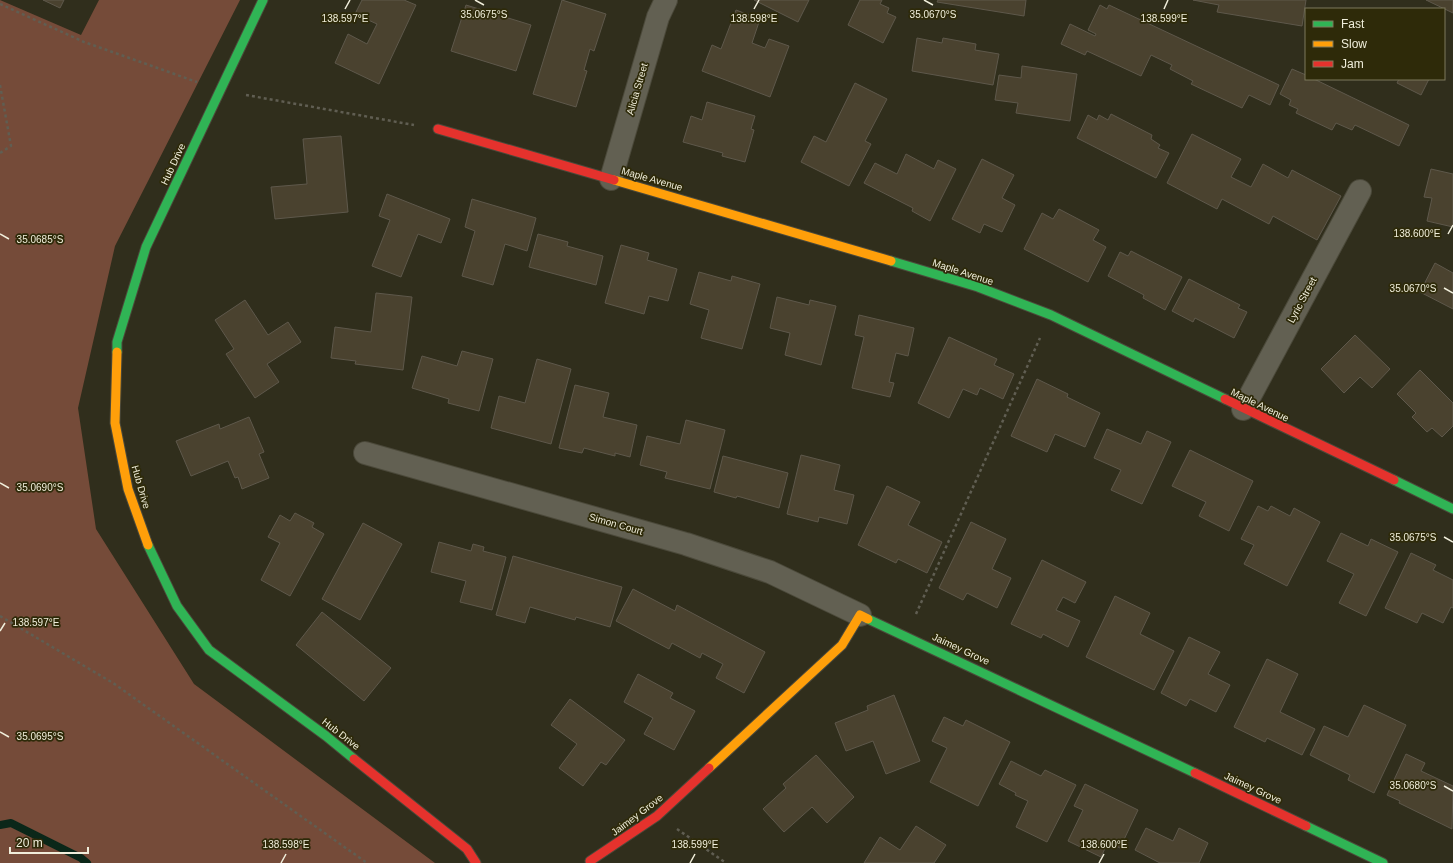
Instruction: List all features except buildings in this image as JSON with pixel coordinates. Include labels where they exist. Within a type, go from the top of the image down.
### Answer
[{"type":"street","name":"Hub Drive","points":[[263,0],[146,247],[117,342],[114,423],[128,489],[152,554],[177,606],[209,650],[326,736],[467,849],[476,863]]},
{"type":"street","name":"Alicia Street","points":[[611,178],[658,18],[666,0]]},
{"type":"street","name":"Maple Avenue","points":[[438,130],[611,178],[978,287],[1050,315],[1453,509]]},
{"type":"street","name":"Lyric Street","points":[[1243,409],[1360,191]]},
{"type":"street","name":"Simon Court","points":[[365,453],[686,544],[770,572],[860,615]]},
{"type":"street","name":"Jaimey Grove","points":[[590,861],[657,816],[842,645],[860,615],[1009,684],[1383,863]]},
{"type":"path","points":[[0,4],[84,42],[220,91],[438,130]]},
{"type":"path","points":[[0,85],[11,146],[0,153]]},
{"type":"path","points":[[906,637],[1050,315]]},
{"type":"path","points":[[0,616],[113,683],[367,863]]},
{"type":"path","points":[[657,816],[726,863]]},
{"type":"shaded area","points":[[0,0],[81,35],[99,0],[240,0],[115,246],[78,408],[96,529],[194,684],[435,863],[0,863]]},
{"type":"waterway","points":[[0,825],[11,823],[81,858],[87,863]]},
{"type":"traffic: fast","points":[[117,352],[117,342],[146,247],[263,0]]},
{"type":"traffic: fast","points":[[891,261],[978,287],[1051,315],[1225,399]]},
{"type":"traffic: fast","points":[[1394,480],[1453,509]]},
{"type":"traffic: fast","points":[[148,545],[177,606],[209,650],[326,736],[354,759]]},
{"type":"traffic: fast","points":[[868,619],[1195,773]]},
{"type":"traffic: fast","points":[[1306,826],[1383,863]]},
{"type":"traffic: slow","points":[[614,180],[891,261]]},
{"type":"traffic: slow","points":[[117,352],[115,423],[128,489],[148,545]]},
{"type":"traffic: slow","points":[[709,768],[842,645],[860,615],[868,619]]},
{"type":"traffic: jam","points":[[438,129],[614,180]]},
{"type":"traffic: jam","points":[[1225,399],[1394,480]]},
{"type":"traffic: jam","points":[[354,759],[467,849],[476,863]]},
{"type":"traffic: jam","points":[[590,861],[657,816],[709,768]]},
{"type":"traffic: jam","points":[[1195,773],[1306,826]]}]
